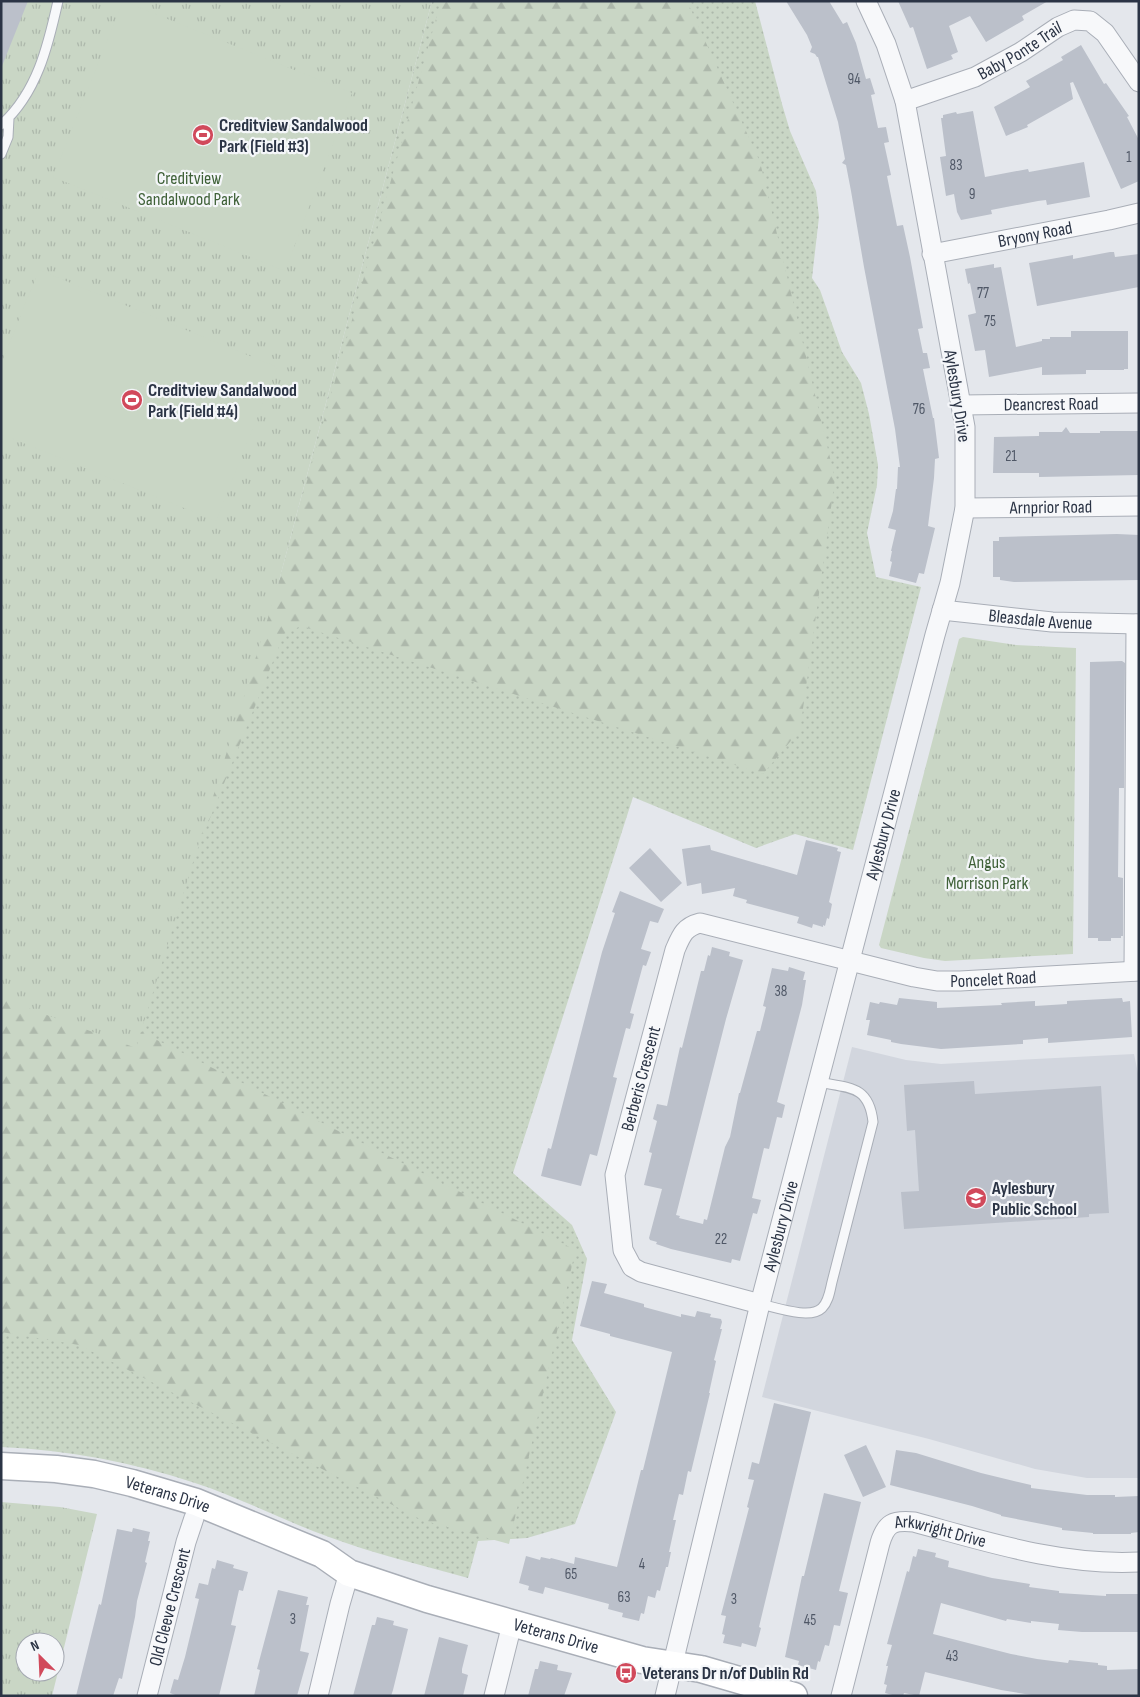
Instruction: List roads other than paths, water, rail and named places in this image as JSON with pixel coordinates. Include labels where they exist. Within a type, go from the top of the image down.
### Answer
[{"type":"street","name":"Aylesbury Drive","points":[[665,1696],[760,1304],[950,584],[965,508],[965,427],[962,405],[932,254],[905,101],[886,44],[866,1]]},
{"type":"street","name":"Baby Ponte Trail","points":[[905,101],[975,77],[1021,52],[1058,27],[1074,20],[1090,21],[1105,33],[1139,82]]},
{"type":"street","name":"Bryony Road","points":[[932,254],[1139,213]]},
{"type":"street","name":"Deancrest Road","points":[[962,405],[1139,403]]},
{"type":"street","name":"Arnprior Road","points":[[965,508],[1139,506]]},
{"type":"street","name":"Bleasdale Avenue","points":[[942,610],[1052,622],[1138,624]]},
{"type":"street","points":[[1136,971],[1138,624]]},
{"type":"street","name":"Berberis Crescent","points":[[760,1304],[641,1272],[632,1267],[623,1250],[615,1176],[649,1046],[675,950],[682,933],[694,925],[700,923],[850,961]]},
{"type":"street","name":"Poncelet Road","points":[[850,961],[937,981],[1136,971]]},
{"type":"street","name":"Veterans Drive","points":[[1,1466],[56,1469],[94,1474],[132,1483],[196,1502],[322,1554],[349,1573],[426,1599],[642,1660],[701,1669],[794,1696]]},
{"type":"street","name":"Veterans Drive","points":[[1,1482],[34,1483],[92,1492],[169,1510],[194,1518],[327,1574],[349,1573]]},
{"type":"street","name":"Old Cleeve Crescent","points":[[147,1696],[186,1542],[194,1518]]},
{"type":"street","name":"Arkwright Drive","points":[[841,1696],[883,1532],[889,1525],[900,1520],[1044,1556],[1099,1562],[1139,1562]]},
{"type":"street","points":[[318,1696],[349,1573]]},
{"type":"street","points":[[494,1696],[512,1624]]},
{"type":"lane","points":[[1,125],[22,101],[33,83],[48,44],[58,1]]},
{"type":"lane","points":[[1,154],[8,137],[9,118]]},
{"type":"lane","points":[[760,1304],[806,1314],[815,1313],[822,1309],[827,1302],[840,1253],[872,1130],[872,1111],[863,1094],[856,1090],[818,1082]]},
{"type":"place","name":"Creditview Sandalwood Park (Field #3)","points":[[203,135]]},
{"type":"place","name":"Creditview Sandalwood Park (Field #4)","points":[[132,400]]},
{"type":"place","name":"Aylesbury Public School","points":[[976,1198]]},
{"type":"place","name":"Veterans Dr n/of Dublin Rd","points":[[626,1673]]},
{"type":"park label","name":"Creditview Sandalwood Park","points":[[189,188]]},
{"type":"park label","name":"Angus Morrison Park","points":[[987,872]]}]
